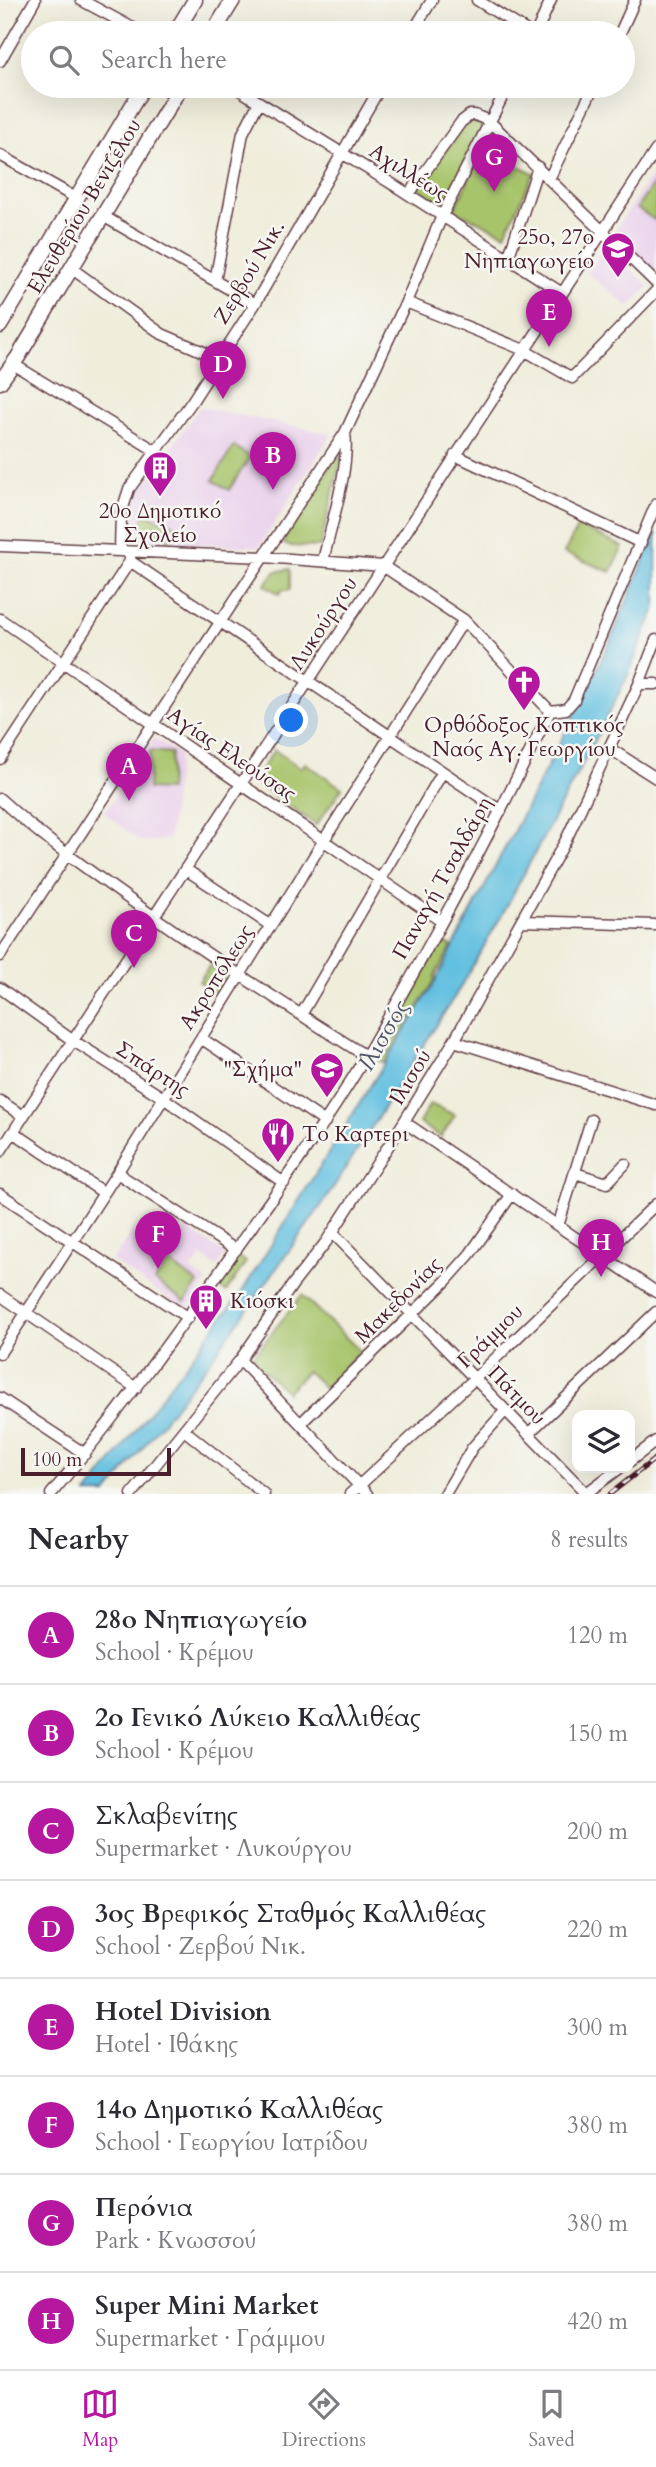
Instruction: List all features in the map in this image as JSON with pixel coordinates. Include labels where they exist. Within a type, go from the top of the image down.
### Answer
[{"type":"main road","points":[[182,21],[195,0]]},
{"type":"main road","points":[[220,21],[233,0]]},
{"type":"main road","name":"Ελευθερίου Βενιζέλου","points":[[0,326],[137,98]]},
{"type":"main road","name":"Ελευθερίου Βενιζέλου","points":[[0,382],[174,98]]},
{"type":"street","points":[[23,21],[35,0]]},
{"type":"street","points":[[81,0],[120,21]]},
{"type":"street","points":[[419,21],[432,0]]},
{"type":"street","points":[[477,0],[511,21]]},
{"type":"street","points":[[541,21],[551,0]]},
{"type":"street","points":[[625,21],[635,0]]},
{"type":"street","points":[[0,61],[21,24]]},
{"type":"street","name":"Αχιλλέως","points":[[252,98],[409,194],[562,293]]},
{"type":"street","name":"Ζερβού Νικ.","points":[[127,554],[121,514],[129,489],[220,359],[374,98]]},
{"type":"street","points":[[0,956],[345,433],[406,302],[442,216],[501,98]]},
{"type":"street","points":[[549,179],[588,98]]},
{"type":"street","points":[[215,281],[240,145],[247,123],[259,102]]},
{"type":"street","points":[[409,194],[465,118],[475,115],[489,121],[656,283]]},
{"type":"street","name":"Λυκούργου","points":[[0,1152],[656,150]]},
{"type":"street","points":[[0,155],[76,198]]},
{"type":"street","points":[[508,259],[538,167]]},
{"type":"street","points":[[103,216],[255,303]]},
{"type":"street","points":[[71,268],[162,334],[220,359]]},
{"type":"street","points":[[406,302],[524,350],[572,378],[656,291]]},
{"type":"street","points":[[13,364],[156,451]]},
{"type":"street","points":[[323,561],[343,470],[347,445],[345,433]]},
{"type":"street","points":[[455,455],[641,543]]},
{"type":"street","points":[[0,557],[3,546],[127,554],[264,557],[383,566],[464,620],[550,711],[566,709],[574,700],[656,504]]},
{"type":"street","points":[[127,554],[220,623],[501,811]]},
{"type":"street","points":[[0,759],[63,663],[127,554]]},
{"type":"street","name":"Αγίας Ελεούσας","points":[[0,620],[441,921]]},
{"type":"street","name":"Ακροπόλεως","points":[[0,1353],[117,1173],[162,1097],[464,620]]},
{"type":"street","name":"Ιλισού","points":[[132,1494],[240,1360],[293,1283],[333,1233],[454,1041],[566,840],[639,684],[656,640]]},
{"type":"street","points":[[639,684],[656,684]]},
{"type":"street","name":"Παναγή Τσαλδάρη","points":[[51,1494],[85,1454],[188,1318],[325,1122],[366,1056],[441,921],[501,811],[550,711]]},
{"type":"street","points":[[609,748],[656,778]]},
{"type":"street","points":[[301,1015],[443,773]]},
{"type":"street","points":[[0,799],[66,854],[153,916],[240,976],[366,1056]]},
{"type":"street","points":[[185,869],[270,925]]},
{"type":"street","points":[[522,920],[656,925]]},
{"type":"street","name":"Σπάρτης","points":[[0,988],[72,1040],[162,1097],[284,1183]]},
{"type":"street","points":[[201,1038],[325,1122]]},
{"type":"street","points":[[454,1041],[656,1105]]},
{"type":"street","points":[[0,1101],[23,1116]]},
{"type":"street","points":[[558,1226],[592,1119]]},
{"type":"street","points":[[404,1122],[656,1292]]},
{"type":"street","points":[[13,1132],[104,1193]]},
{"type":"street","points":[[575,1173],[607,1183],[625,1164]]},
{"type":"street","points":[[117,1173],[236,1250]]},
{"type":"street","points":[[0,1194],[188,1318]]},
{"type":"street","name":"Μακεδονίας","points":[[301,1423],[412,1315],[470,1254],[512,1194]]},
{"type":"street","name":"Γράμμου","points":[[350,1494],[363,1490],[474,1378],[656,1203]]},
{"type":"street","name":"Πάτμου","points":[[333,1233],[585,1494]]},
{"type":"street","points":[[0,1295],[135,1388]]},
{"type":"street","points":[[528,1434],[656,1312]]},
{"type":"street","points":[[240,1360],[363,1490]]},
{"type":"street","points":[[0,1398],[85,1454]]},
{"type":"street","points":[[445,1494],[472,1448],[505,1411]]},
{"type":"street","points":[[184,1430],[264,1494]]},
{"type":"street","points":[[635,1457],[656,1441]]},
{"type":"street","points":[[585,1494],[613,1473]]},
{"type":"shaded area","points":[[656,168],[656,271],[614,232]]},
{"type":"shaded area","name":"25ο, 27ο Νηπιαγωγείο","points":[[606,247],[649,286],[629,307],[587,273]]},
{"type":"shaded area","points":[[200,407],[332,434],[259,547],[131,540],[132,514],[139,492]]},
{"type":"shaded area","points":[[154,738],[179,754],[169,838],[140,841],[104,813]]},
{"type":"shaded area","points":[[186,1228],[225,1254],[217,1267],[202,1256],[191,1270],[207,1281],[186,1311],[112,1261],[133,1230],[168,1254]]},
{"type":"green space","points":[[470,119],[484,127],[442,205],[417,187]]},
{"type":"green space","points":[[483,150],[534,173],[505,234],[454,210]]},
{"type":"green space","points":[[656,180],[656,221],[637,208]]},
{"type":"green space","points":[[234,446],[250,457],[229,490],[213,480]]},
{"type":"green space","points":[[339,454],[341,459],[320,547],[284,544],[284,540]]},
{"type":"green space","points":[[145,514],[177,526],[171,541],[139,529]]},
{"type":"green space","points":[[578,526],[623,547],[611,572],[564,553]]},
{"type":"green space","points":[[290,569],[290,590],[281,590],[280,594],[265,585],[275,572]]},
{"type":"green space","points":[[274,750],[301,768],[305,763],[342,788],[316,825],[254,781]]},
{"type":"green space","points":[[150,751],[171,753],[169,790],[148,789]]},
{"type":"green space","points":[[440,941],[452,946],[434,977],[436,978],[384,1063],[370,1056],[418,969],[424,971]]},
{"type":"green space","points":[[209,966],[230,980],[220,996],[199,982]]},
{"type":"green space","points":[[430,1104],[455,1115],[441,1137],[419,1123]]},
{"type":"green space","points":[[235,1255],[246,1262],[226,1292],[214,1284]]},
{"type":"green space","points":[[168,1262],[198,1283],[185,1302],[155,1281]]},
{"type":"green space","points":[[302,1295],[360,1351],[325,1388],[307,1371],[287,1392],[251,1359]]},
{"type":"water","points":[[656,532],[656,607],[627,677],[503,913],[460,988],[328,1196],[216,1353],[107,1494],[87,1494],[243,1290],[434,984],[577,710],[610,642]]},
{"type":"railway","points":[[610,1494],[656,1458]]},
{"type":"place","name":"Περόνια","points":[[494,192]]},
{"type":"place","name":"25ο, 27ο Νηπιαγωγείο","points":[[618,279]]},
{"type":"place","name":"Hotel Division","points":[[549,347]]},
{"type":"place","name":"3ος Βρεφικός Σταθμός Καλλιθέας","points":[[223,399]]},
{"type":"place","name":"2ο Γενικό Λύκειο Καλλιθέας","points":[[273,490]]},
{"type":"place","name":"20ο Δημοτικό Σχολείο","points":[[160,498]]},
{"type":"place","name":"Ορθόδοξος Κοπτικός Ναός Αγ. Γεωργίου","points":[[524,712]]},
{"type":"place","name":"28ο Νηπιαγωγείο","points":[[129,801]]},
{"type":"place","name":"Σκλαβενίτης","points":[[134,968]]},
{"type":"place","name":"\"Σχήμα\"","points":[[327,1099]]},
{"type":"place","name":"Το Καρτερι","points":[[278,1164]]},
{"type":"place","name":"14ο Δημοτικό Καλλιθέας","points":[[158,1269]]},
{"type":"place","name":"Super Mini Market","points":[[601,1277]]},
{"type":"place","name":"Κιόσκι","points":[[206,1331]]},
{"type":"water label","name":"Ιλισσός","points":[[383,1035]]}]
